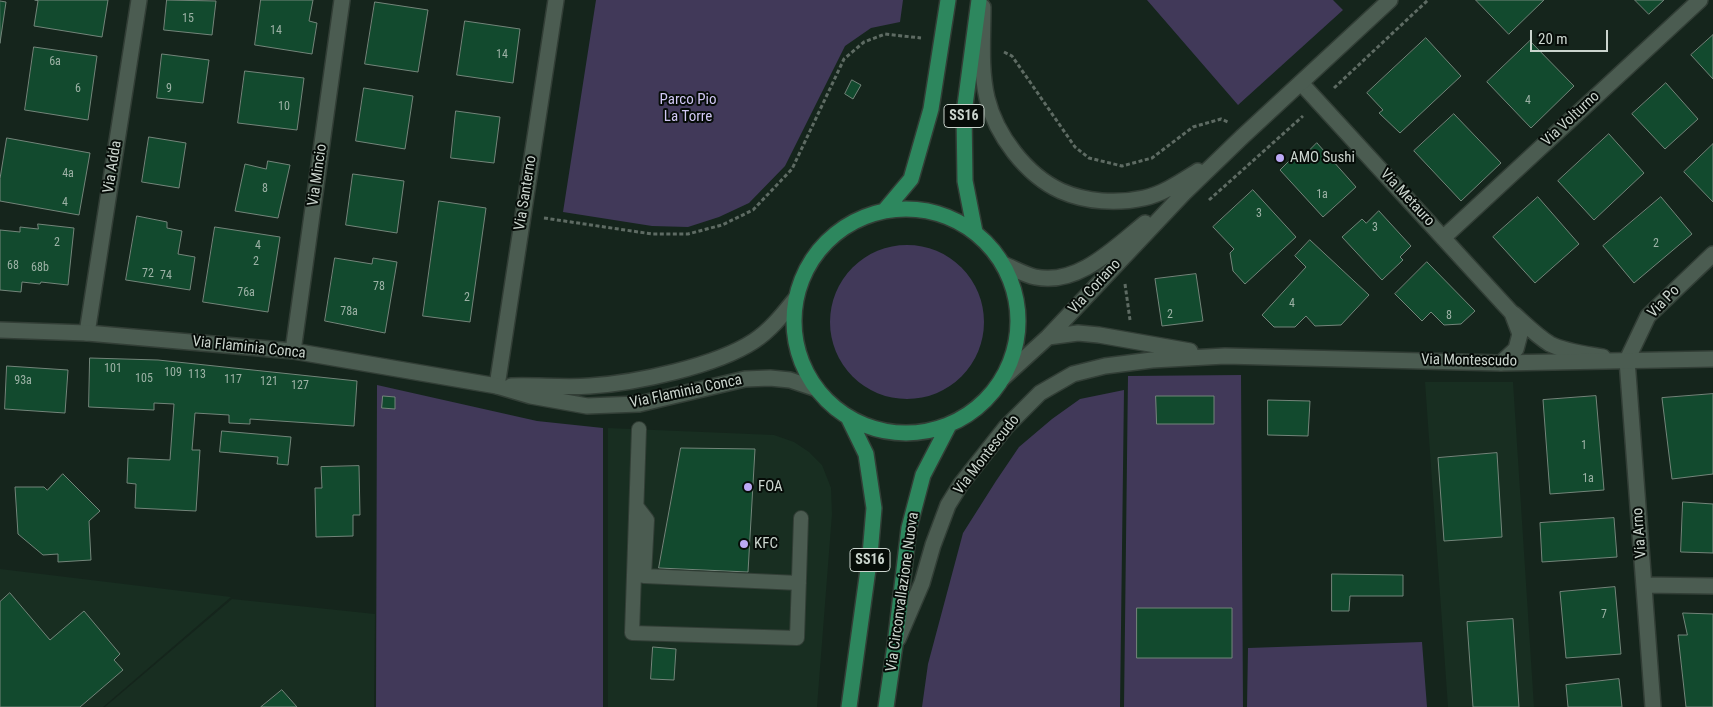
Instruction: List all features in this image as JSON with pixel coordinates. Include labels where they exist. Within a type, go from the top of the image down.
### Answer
[{"type":"main road","name":"SS16","points":[[885,210],[911,179],[931,109],[948,0]]},
{"type":"main road","name":"SS16","points":[[975,232],[965,181],[964,113],[979,0]]},
{"type":"main road","name":"SS16","points":[[909,208],[933,211],[955,219],[975,232],[991,247],[1003,264],[1013,286],[1018,309],[1018,333],[1013,356],[1003,378],[989,398],[970,414],[949,425],[915,433],[887,432],[867,427],[831,405],[817,389],[804,368],[797,346],[794,322],[796,298],[803,277],[814,258],[828,241],[845,227],[864,216],[885,210],[909,208]]},
{"type":"main road","name":"SS16","points":[[848,417],[866,454],[874,508],[870,555],[849,707]]},
{"type":"main road","name":"Via Circonvallazione Nuova","points":[[886,707],[909,528],[923,475],[949,425]]},
{"type":"street","name":"Via Adda","points":[[87,333],[139,0]]},
{"type":"street","name":"Via Mincio","points":[[293,351],[342,0]]},
{"type":"street","name":"Via Santerno","points":[[497,386],[556,0]]},
{"type":"street","name":"Via Coriano","points":[[984,0],[982,68],[988,99],[999,130],[1019,159],[1037,175],[1061,191],[1083,198],[1110,202],[1145,198],[1173,187],[1211,162],[1219,159]]},
{"type":"street","name":"Via Coriano","points":[[1003,378],[1048,337],[1184,193],[1242,136],[1390,0]]},
{"type":"street","name":"Via Volturno","points":[[1443,238],[1700,0]]},
{"type":"street","name":"Via Metauro","points":[[1301,83],[1512,313],[1530,329],[1551,344],[1582,354],[1627,360]]},
{"type":"street","name":"Via Coriano","points":[[1003,264],[1035,277],[1058,278],[1090,266],[1184,193]]},
{"type":"street","name":"Via Po","points":[[1627,360],[1648,316],[1713,254]]},
{"type":"street","name":"Via Flaminia Conca","points":[[497,386],[589,386],[625,382],[672,372],[727,355],[754,341],[776,323],[796,298]]},
{"type":"street","name":"Via Metauro","points":[[1501,363],[1516,349],[1520,334],[1512,313]]},
{"type":"street","name":"Via Flaminia Conca","points":[[0,330],[87,333],[293,351],[497,386],[531,396],[587,406],[639,404],[745,379],[770,378],[790,380],[817,389]]},
{"type":"street","name":"Via Montescudo","points":[[1048,337],[1078,333],[1099,335],[1225,356]]},
{"type":"street","name":"Via Montescudo","points":[[895,645],[922,583],[933,545],[948,506],[961,484],[1006,427],[1040,393],[1073,374],[1105,366],[1152,360],[1225,356],[1501,363],[1713,359]]},
{"type":"street","name":"Via Arno","points":[[1627,360],[1652,707]]},
{"type":"street","points":[[1644,585],[1713,586]]},
{"type":"lane","points":[[639,429],[632,633],[798,638],[801,518]]},
{"type":"lane","points":[[636,507],[646,520],[644,576],[799,583]]},
{"type":"path","points":[[1336,86],[1428,0]]},
{"type":"path","points":[[523,214],[652,234],[688,234],[722,225],[753,210],[792,169],[844,59],[864,42],[885,34],[922,38]]},
{"type":"path","points":[[997,48],[1012,56],[1075,147],[1089,158],[1122,166],[1152,158],[1194,127],[1220,119],[1229,122]]},
{"type":"shaded area","points":[[1425,382],[1513,382],[1534,707],[1448,707]]},
{"type":"shaded area","points":[[608,428],[774,435],[794,442],[809,452],[822,465],[831,488],[832,514],[817,707],[608,707]]},
{"type":"shaded area","points":[[0,569],[231,597],[103,707],[0,707]]},
{"type":"shaded area","points":[[232,599],[375,614],[374,707],[105,707]]},
{"type":"green space","name":"Parco Pio La Torre","points":[[596,0],[903,0],[900,22],[871,28],[845,46],[785,166],[749,203],[719,217],[688,227],[652,226],[563,212]]},
{"type":"green space","points":[[1147,0],[1333,0],[1343,10],[1238,105]]},
{"type":"green space","points":[[907,245],[937,250],[962,267],[979,292],[984,322],[979,352],[962,377],[937,394],[907,399],[877,394],[852,377],[835,352],[830,322],[835,292],[852,267],[877,250]]},
{"type":"green space","points":[[1241,375],[1243,707],[1124,707],[1128,376]]},
{"type":"green space","points":[[377,385],[537,421],[603,428],[603,707],[376,707]]},
{"type":"green space","points":[[1124,390],[1120,707],[922,707],[928,664],[963,533],[996,481],[1019,447],[1052,419],[1080,399]]},
{"type":"green space","points":[[1422,642],[1427,707],[1247,707],[1248,648]]},
{"type":"building","points":[[35,0],[108,0],[102,37],[34,26],[38,1]]},
{"type":"building","points":[[167,0],[216,1],[212,35],[164,30]]},
{"type":"building","points":[[261,0],[313,0],[309,21],[317,23],[312,54],[255,45]]},
{"type":"building","points":[[1476,0],[1544,0],[1509,34]]},
{"type":"building","points":[[1635,0],[1664,0],[1649,14]]},
{"type":"building","points":[[0,1],[6,2],[0,43]]},
{"type":"building","points":[[375,2],[428,10],[418,72],[365,64]]},
{"type":"building","points":[[465,21],[520,29],[513,83],[457,75]]},
{"type":"building","points":[[1713,35],[1713,79],[1691,55]]},
{"type":"building","points":[[1426,38],[1461,76],[1400,133],[1379,113],[1383,110],[1367,93]]},
{"type":"building","points":[[1530,41],[1574,86],[1531,128],[1487,82]]},
{"type":"building","points":[[34,47],[97,56],[88,120],[25,110]]},
{"type":"building","points":[[162,54],[209,60],[203,103],[157,98]]},
{"type":"building","points":[[245,71],[304,78],[297,130],[238,123]]},
{"type":"building","points":[[852,80],[861,85],[853,99],[845,94]]},
{"type":"building","points":[[1666,83],[1698,119],[1665,149],[1632,114]]},
{"type":"building","points":[[364,88],[413,96],[405,149],[356,141]]},
{"type":"building","points":[[456,111],[500,117],[494,163],[451,158]]},
{"type":"building","points":[[1454,114],[1501,163],[1461,201],[1414,151]]},
{"type":"building","points":[[1609,134],[1644,173],[1594,220],[1558,181]]},
{"type":"building","points":[[149,137],[186,143],[179,188],[142,182]]},
{"type":"building","points":[[7,138],[90,153],[79,215],[0,201],[0,179]]},
{"type":"building","points":[[1317,143],[1356,187],[1323,217],[1280,170],[1296,154],[1300,159]]},
{"type":"building","points":[[1713,144],[1713,202],[1684,172]]},
{"type":"building","points":[[268,161],[290,165],[278,218],[235,211],[245,164],[266,169]]},
{"type":"building","points":[[353,174],[404,181],[397,233],[346,225]]},
{"type":"building","points":[[1253,190],[1296,237],[1245,284],[1233,271],[1230,253],[1234,249],[1213,227]]},
{"type":"building","points":[[1538,197],[1579,244],[1535,283],[1493,237]]},
{"type":"building","points":[[1661,197],[1692,234],[1634,283],[1603,246]]},
{"type":"building","points":[[439,201],[486,208],[470,322],[423,316]]},
{"type":"building","points":[[1379,211],[1411,246],[1400,257],[1403,260],[1382,280],[1342,237],[1362,219],[1366,223]]},
{"type":"building","points":[[137,216],[167,222],[167,228],[182,231],[178,254],[195,257],[190,290],[126,280]]},
{"type":"building","points":[[38,224],[74,228],[68,285],[22,282],[21,292],[0,290],[0,230],[20,232],[20,227],[38,229]]},
{"type":"building","points":[[215,227],[280,237],[268,312],[203,302]]},
{"type":"building","points":[[1310,240],[1369,295],[1341,325],[1315,326],[1306,316],[1295,327],[1274,327],[1262,315],[1306,267],[1295,256]]},
{"type":"building","points":[[335,258],[372,264],[373,258],[397,262],[385,333],[325,321]]},
{"type":"building","points":[[1427,262],[1475,311],[1461,324],[1444,325],[1431,312],[1422,321],[1395,294]]},
{"type":"building","points":[[1196,274],[1203,321],[1162,326],[1155,279]]},
{"type":"building","points":[[90,358],[158,360],[357,381],[354,426],[250,419],[250,424],[229,423],[229,415],[195,413],[192,450],[200,450],[196,511],[135,508],[136,484],[127,483],[128,458],[170,460],[174,404],[154,403],[154,410],[89,407]]},
{"type":"building","points":[[7,366],[68,370],[65,413],[5,409]]},
{"type":"building","points":[[1713,394],[1713,474],[1672,479],[1662,398]]},
{"type":"building","points":[[383,396],[395,397],[395,409],[382,408]]},
{"type":"building","points":[[1156,396],[1214,396],[1214,424],[1157,424]]},
{"type":"building","points":[[1596,396],[1604,490],[1550,494],[1543,400]]},
{"type":"building","points":[[1268,400],[1310,401],[1308,436],[1268,435]]},
{"type":"building","points":[[222,431],[291,437],[288,465],[277,464],[278,457],[220,452]]},
{"type":"building","points":[[681,448],[755,449],[748,572],[659,568]]},
{"type":"building","points":[[1497,453],[1502,537],[1444,541],[1438,458]]},
{"type":"building","points":[[359,466],[360,515],[353,515],[353,536],[316,537],[315,488],[322,488],[321,467]]},
{"type":"building","points":[[63,474],[100,511],[89,521],[91,560],[58,562],[58,554],[43,555],[18,534],[15,487],[44,487],[47,490]]},
{"type":"building","points":[[1683,502],[1713,504],[1713,553],[1681,552]]},
{"type":"building","points":[[1614,518],[1617,557],[1542,562],[1540,523]]},
{"type":"building","points":[[1332,574],[1403,575],[1403,596],[1350,596],[1349,611],[1332,611]]},
{"type":"building","points":[[1615,587],[1621,654],[1566,658],[1560,592]]},
{"type":"building","points":[[10,593],[50,640],[84,611],[120,654],[114,660],[123,670],[80,707],[0,707],[0,602]]},
{"type":"building","points":[[1137,608],[1232,608],[1232,658],[1137,658]]},
{"type":"building","points":[[1683,613],[1713,614],[1713,707],[1686,707],[1678,635],[1687,635]]},
{"type":"building","points":[[1513,619],[1519,707],[1473,707],[1467,622]]},
{"type":"building","points":[[653,647],[676,649],[674,680],[651,679]]},
{"type":"building","points":[[1619,679],[1622,707],[1568,707],[1566,685]]},
{"type":"building","points":[[282,690],[297,707],[261,707]]},
{"type":"place","name":"AMO Sushi","points":[[1280,158]]},
{"type":"place","name":"FOA","points":[[748,487]]},
{"type":"place","name":"KFC","points":[[744,544]]}]
